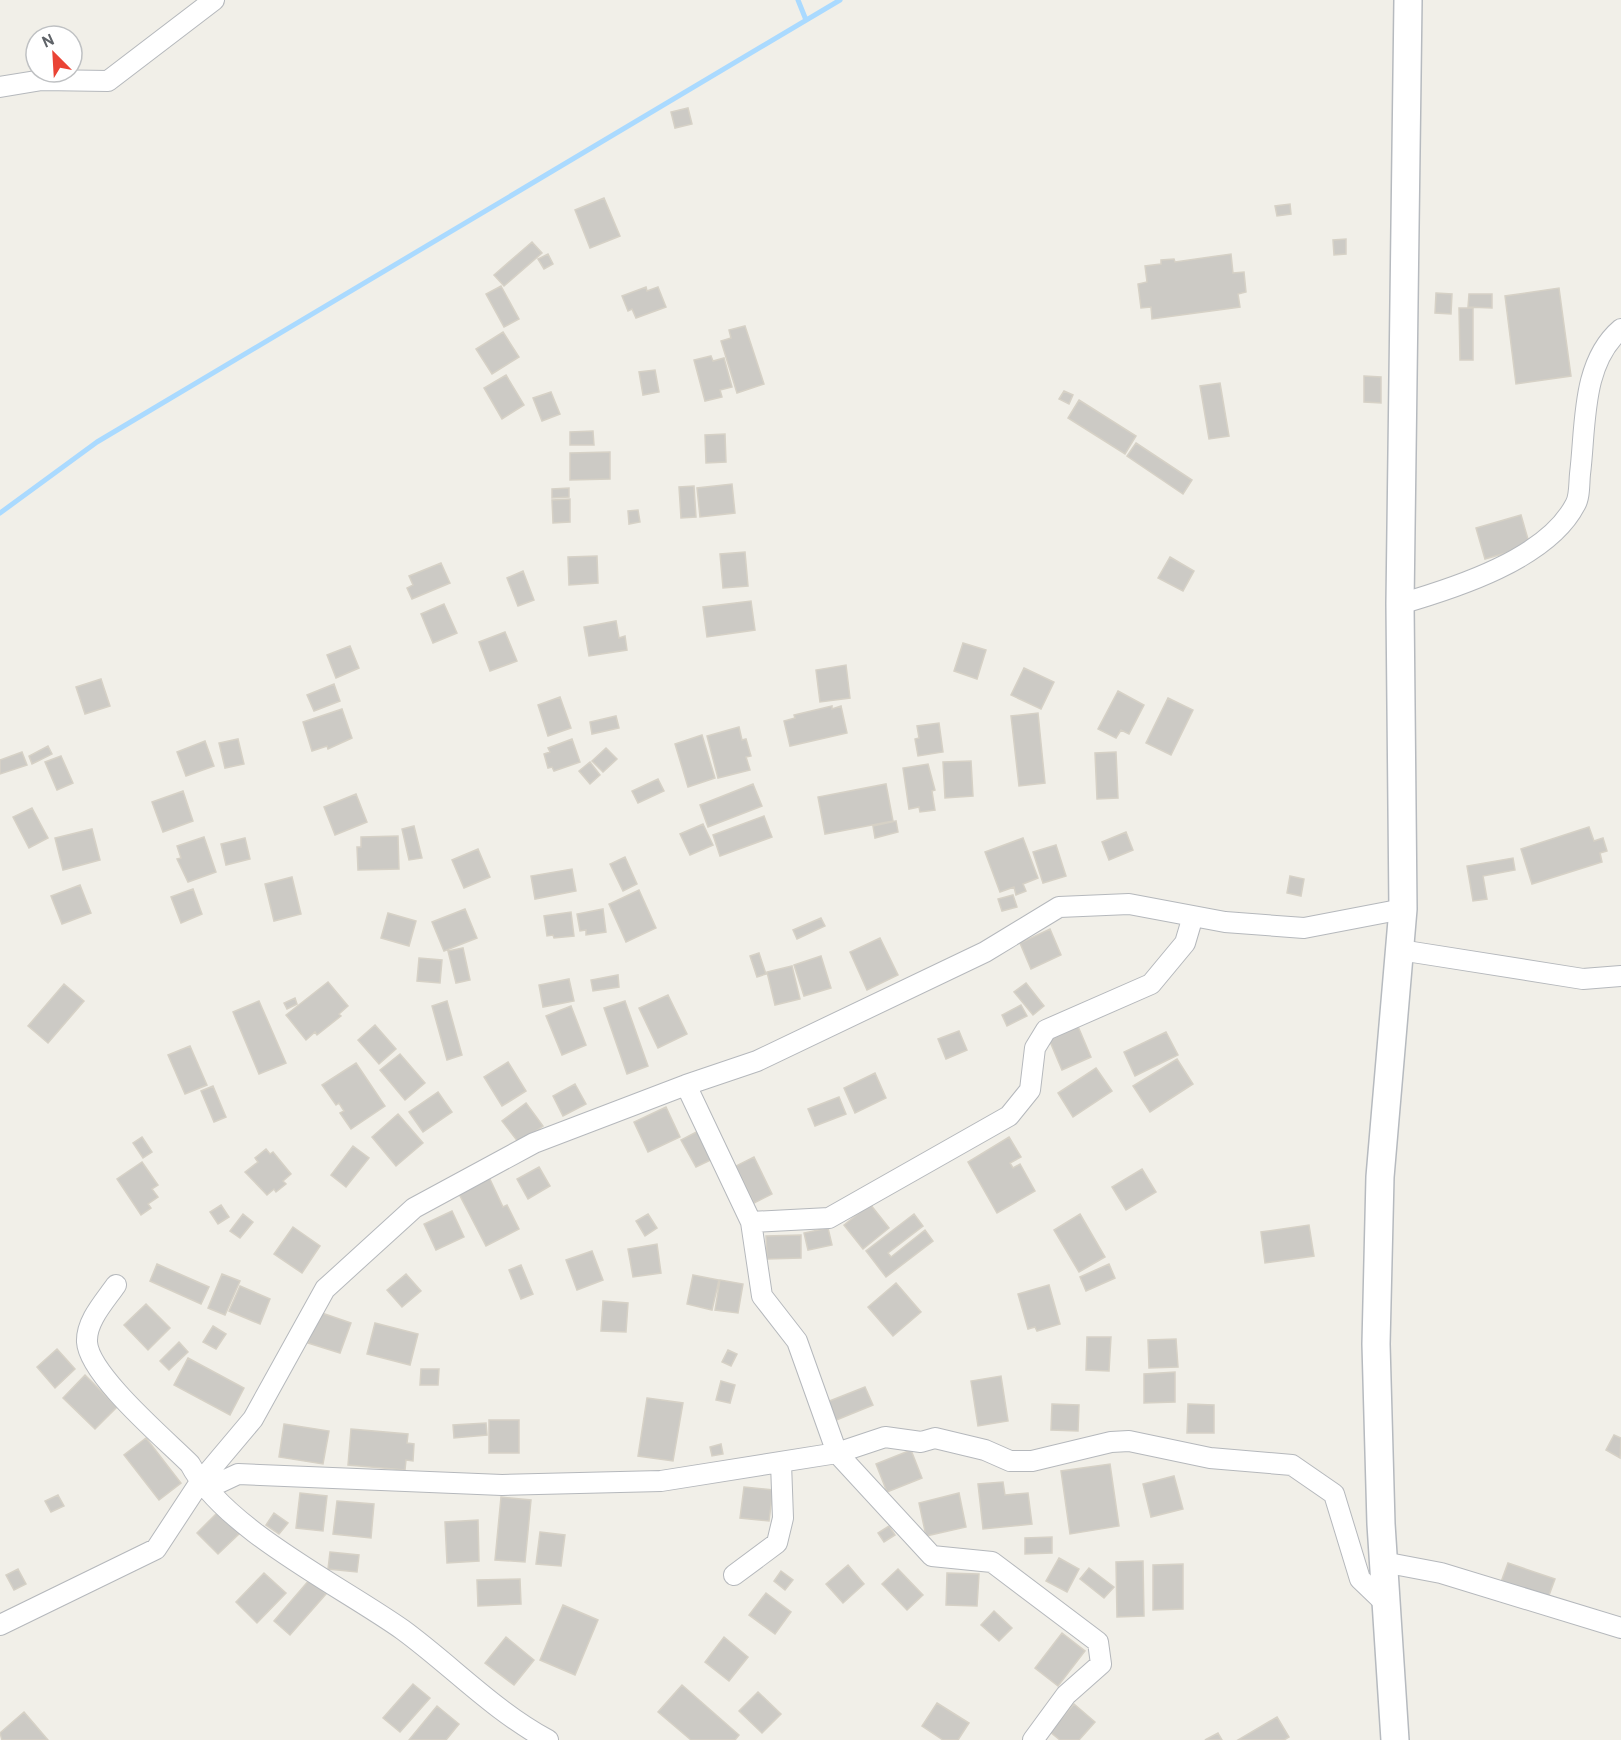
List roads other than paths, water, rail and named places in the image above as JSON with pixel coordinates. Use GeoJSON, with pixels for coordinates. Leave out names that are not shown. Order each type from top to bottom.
{"type":"FeatureCollection","features":[{"type":"Feature","properties":{"kind":"main road"},"geometry":{"type":"LineString","coordinates":[[1395,1740],[1383,1562],[1377,1344],[1380,1178],[1403,909],[1400,604],[1408,0]]}},
{"type":"Feature","properties":{"kind":"street"},"geometry":{"type":"LineString","coordinates":[[0,87],[42,80],[108,81],[214,0]]}},
{"type":"Feature","properties":{"kind":"street"},"geometry":{"type":"LineString","coordinates":[[1400,604],[1450,590],[1513,561],[1546,541],[1576,505],[1589,387],[1606,342],[1621,329]]}},
{"type":"Feature","properties":{"kind":"street"},"geometry":{"type":"LineString","coordinates":[[0,1625],[156,1549],[253,1419],[325,1289],[414,1208],[534,1143],[686,1085],[757,1061],[985,952],[1059,907],[1129,904],[1225,922],[1304,928],[1403,909]]}},
{"type":"Feature","properties":{"kind":"street"},"geometry":{"type":"LineString","coordinates":[[751,1222],[829,1218],[1009,1116],[1030,1090],[1035,1048],[1046,1030],[1150,984],[1185,944],[1193,916]]}},
{"type":"Feature","properties":{"kind":"street"},"geometry":{"type":"LineString","coordinates":[[1400,950],[1583,979],[1621,976]]}},
{"type":"Feature","properties":{"kind":"street"},"geometry":{"type":"LineString","coordinates":[[686,1085],[751,1222],[762,1296],[797,1341],[837,1453],[932,1556],[992,1562],[1098,1642],[1101,1664],[1066,1695],[1033,1740]]}},
{"type":"Feature","properties":{"kind":"street"},"geometry":{"type":"LineString","coordinates":[[116,1285],[93,1317],[87,1342],[99,1374],[190,1464],[203,1486],[244,1525],[403,1631],[520,1725],[548,1740]]}},
{"type":"Feature","properties":{"kind":"street"},"geometry":{"type":"LineString","coordinates":[[203,1486],[238,1474],[502,1485],[661,1481],[837,1453],[885,1437],[921,1442],[935,1438],[985,1450],[1010,1461],[1032,1461],[1111,1442],[1129,1441],[1210,1458],[1292,1465],[1334,1494],[1360,1579],[1385,1603]]}},
{"type":"Feature","properties":{"kind":"street"},"geometry":{"type":"LineString","coordinates":[[734,1575],[777,1543],[783,1518],[781,1463]]}},
{"type":"Feature","properties":{"kind":"street"},"geometry":{"type":"LineString","coordinates":[[1383,1562],[1441,1573],[1621,1628]]}},
{"type":"Feature","properties":{"kind":"waterway"},"geometry":{"type":"LineString","coordinates":[[798,0],[806,20]]}},
{"type":"Feature","properties":{"kind":"waterway"},"geometry":{"type":"LineString","coordinates":[[0,513],[97,442],[840,0]]}}]}
